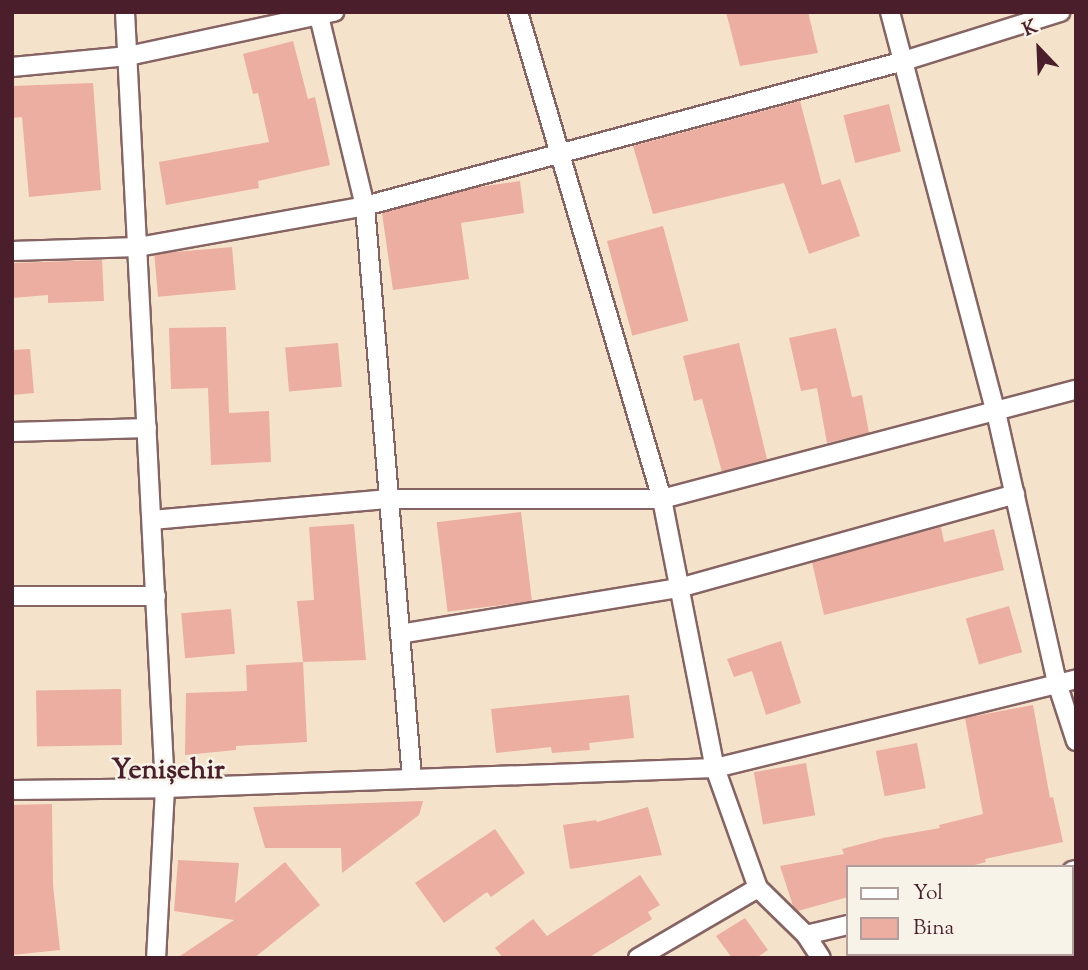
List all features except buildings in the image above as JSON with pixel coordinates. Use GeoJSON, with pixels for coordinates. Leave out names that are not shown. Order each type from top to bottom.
{"type":"FeatureCollection","features":[{"type":"Feature","properties":{"kind":"street"},"geometry":{"type":"LineString","coordinates":[[125,12],[165,788],[156,958]]}},
{"type":"Feature","properties":{"kind":"street"},"geometry":{"type":"LineString","coordinates":[[518,12],[662,499],[715,768],[758,888],[806,936],[821,958]]}},
{"type":"Feature","properties":{"kind":"street"},"geometry":{"type":"LineString","coordinates":[[890,12],[996,412],[1057,683],[1076,741]]}},
{"type":"Feature","properties":{"kind":"street"},"geometry":{"type":"LineString","coordinates":[[12,251],[138,247],[365,206],[904,61],[1060,12]]}},
{"type":"Feature","properties":{"kind":"street"},"geometry":{"type":"LineString","coordinates":[[12,67],[128,56],[323,13],[365,206],[412,779]]}},
{"type":"Feature","properties":{"kind":"street"},"geometry":{"type":"LineString","coordinates":[[152,520],[389,499],[662,499],[1076,390]]}},
{"type":"Feature","properties":{"kind":"street"},"geometry":{"type":"LineString","coordinates":[[12,432],[147,428]]}},
{"type":"Feature","properties":{"kind":"street"},"geometry":{"type":"LineString","coordinates":[[400,634],[679,588],[1015,494]]}},
{"type":"Feature","properties":{"kind":"street"},"geometry":{"type":"LineString","coordinates":[[12,596],[156,596]]}},
{"type":"Feature","properties":{"kind":"street"},"geometry":{"type":"LineString","coordinates":[[12,790],[165,788],[715,768],[1076,679]]}},
{"type":"Feature","properties":{"kind":"street"},"geometry":{"type":"LineString","coordinates":[[639,958],[758,888]]}},
{"type":"Feature","properties":{"kind":"street"},"geometry":{"type":"LineString","coordinates":[[806,936],[846,926]]}},
{"type":"Feature","properties":{"kind":"district","name":"Yenişehir"},"geometry":{"type":"Point","coordinates":[168,771]}}]}
